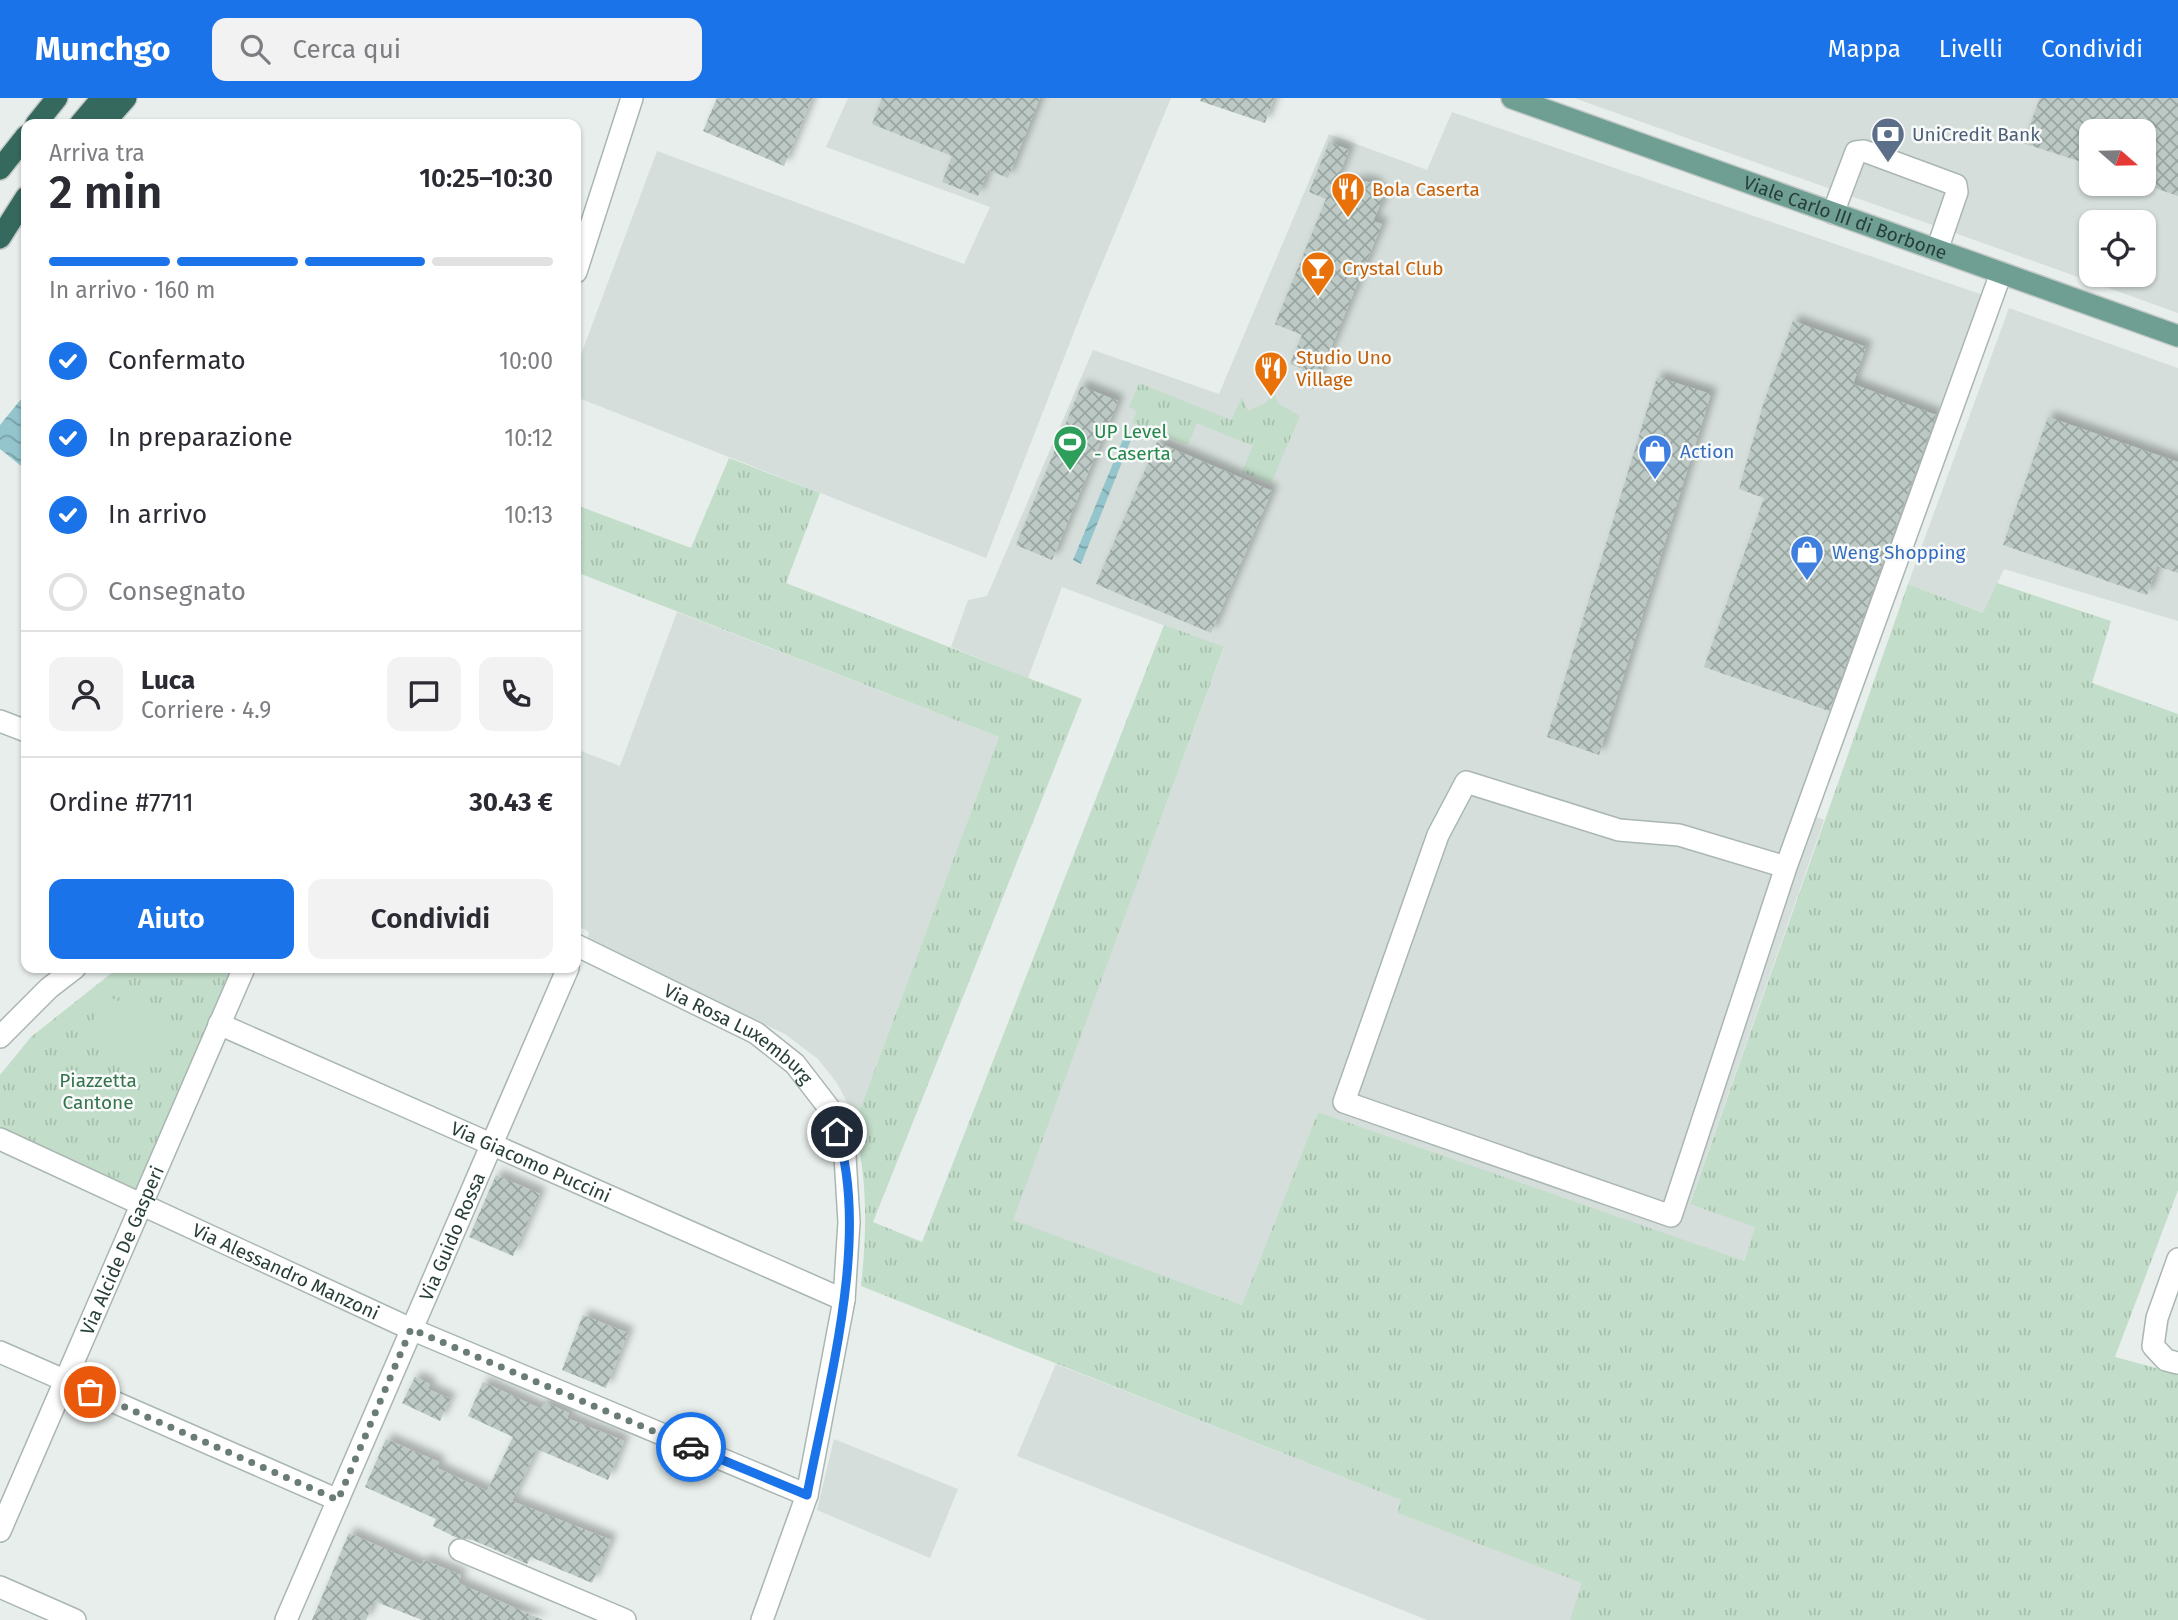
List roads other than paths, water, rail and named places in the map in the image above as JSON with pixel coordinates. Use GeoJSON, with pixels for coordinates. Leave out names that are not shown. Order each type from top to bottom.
{"type":"FeatureCollection","features":[{"type":"Feature","properties":{"kind":"highway"},"geometry":{"type":"LineString","coordinates":[[40,119],[57,98]]}},
{"type":"Feature","properties":{"kind":"highway"},"geometry":{"type":"LineString","coordinates":[[84,119],[102,98]]}},
{"type":"Feature","properties":{"kind":"highway"},"geometry":{"type":"LineString","coordinates":[[107,119],[126,98]]}},
{"type":"Feature","properties":{"kind":"highway"},"geometry":{"type":"LineString","coordinates":[[0,169],[21,142]]}},
{"type":"Feature","properties":{"kind":"highway"},"geometry":{"type":"LineString","coordinates":[[0,241],[21,205]]}},
{"type":"Feature","properties":{"kind":"highway"},"geometry":{"type":"LineString","coordinates":[[0,241],[21,218]]}},
{"type":"Feature","properties":{"kind":"main road","name":"Viale Carlo III di Borbone"},"geometry":{"type":"LineString","coordinates":[[1512,98],[2178,336]]}},
{"type":"Feature","properties":{"kind":"street"},"geometry":{"type":"LineString","coordinates":[[581,255],[632,98]]}},
{"type":"Feature","properties":{"kind":"street"},"geometry":{"type":"LineString","coordinates":[[1833,213],[1856,152],[1864,150],[1956,185],[1957,192],[1937,250]]}},
{"type":"Feature","properties":{"kind":"street"},"geometry":{"type":"LineString","coordinates":[[1786,867],[1679,835],[1619,830],[1466,782],[1438,835],[1344,1102],[1671,1216],[1786,867],[2001,273]]}},
{"type":"Feature","properties":{"kind":"street"},"geometry":{"type":"LineString","coordinates":[[0,721],[21,729]]}},
{"type":"Feature","properties":{"kind":"street","name":"Via Rosa Luxemburg"},"geometry":{"type":"LineString","coordinates":[[581,949],[756,1033],[795,1064],[829,1108],[845,1156],[849,1222],[844,1300],[807,1495],[762,1620]]}},
{"type":"Feature","properties":{"kind":"street"},"geometry":{"type":"LineString","coordinates":[[0,1037],[48,988],[68,973]]}},
{"type":"Feature","properties":{"kind":"street","name":"Via Alcide De Gasperi"},"geometry":{"type":"LineString","coordinates":[[0,1531],[242,973]]}},
{"type":"Feature","properties":{"kind":"street","name":"Via Guido Rossa"},"geometry":{"type":"LineString","coordinates":[[286,1620],[566,973]]}},
{"type":"Feature","properties":{"kind":"street","name":"Via Giacomo Puccini"},"geometry":{"type":"LineString","coordinates":[[219,1024],[844,1300]]}},
{"type":"Feature","properties":{"kind":"street","name":"Via Alessandro Manzoni"},"geometry":{"type":"LineString","coordinates":[[0,1139],[411,1329],[807,1495]]}},
{"type":"Feature","properties":{"kind":"street"},"geometry":{"type":"LineString","coordinates":[[2178,1259],[2157,1318],[2153,1346],[2166,1360],[2178,1363]]}},
{"type":"Feature","properties":{"kind":"street"},"geometry":{"type":"LineString","coordinates":[[0,1352],[338,1500]]}},
{"type":"Feature","properties":{"kind":"street"},"geometry":{"type":"LineString","coordinates":[[460,1550],[625,1620]]}},
{"type":"Feature","properties":{"kind":"street"},"geometry":{"type":"LineString","coordinates":[[0,1587],[75,1620]]}},
{"type":"Feature","properties":{"kind":"water"},"geometry":{"type":"Polygon","coordinates":[[[21,399],[21,466],[0,449],[0,425],[21,399]]]}},
{"type":"Feature","properties":{"kind":"water"},"geometry":{"type":"Polygon","coordinates":[[[1126,432],[1133,435],[1081,564],[1073,560],[1126,432]]]}},
{"type":"Feature","properties":{"kind":"place","name":"UniCredit Bank"},"geometry":{"type":"Point","coordinates":[1888,164]}},
{"type":"Feature","properties":{"kind":"place","name":"Bola Caserta"},"geometry":{"type":"Point","coordinates":[1348,219]}},
{"type":"Feature","properties":{"kind":"place","name":"Crystal Club"},"geometry":{"type":"Point","coordinates":[1318,298]}},
{"type":"Feature","properties":{"kind":"place","name":"Studio Uno Village"},"geometry":{"type":"Point","coordinates":[1271,398]}},
{"type":"Feature","properties":{"kind":"place","name":"UP Level - Caserta"},"geometry":{"type":"Point","coordinates":[1070,472]}},
{"type":"Feature","properties":{"kind":"place","name":"Action"},"geometry":{"type":"Point","coordinates":[1655,481]}},
{"type":"Feature","properties":{"kind":"place","name":"Weng Shopping"},"geometry":{"type":"Point","coordinates":[1807,582]}},
{"type":"Feature","properties":{"kind":"park label","name":"Piazzetta Cantone"},"geometry":{"type":"Point","coordinates":[98,1091]}}]}
